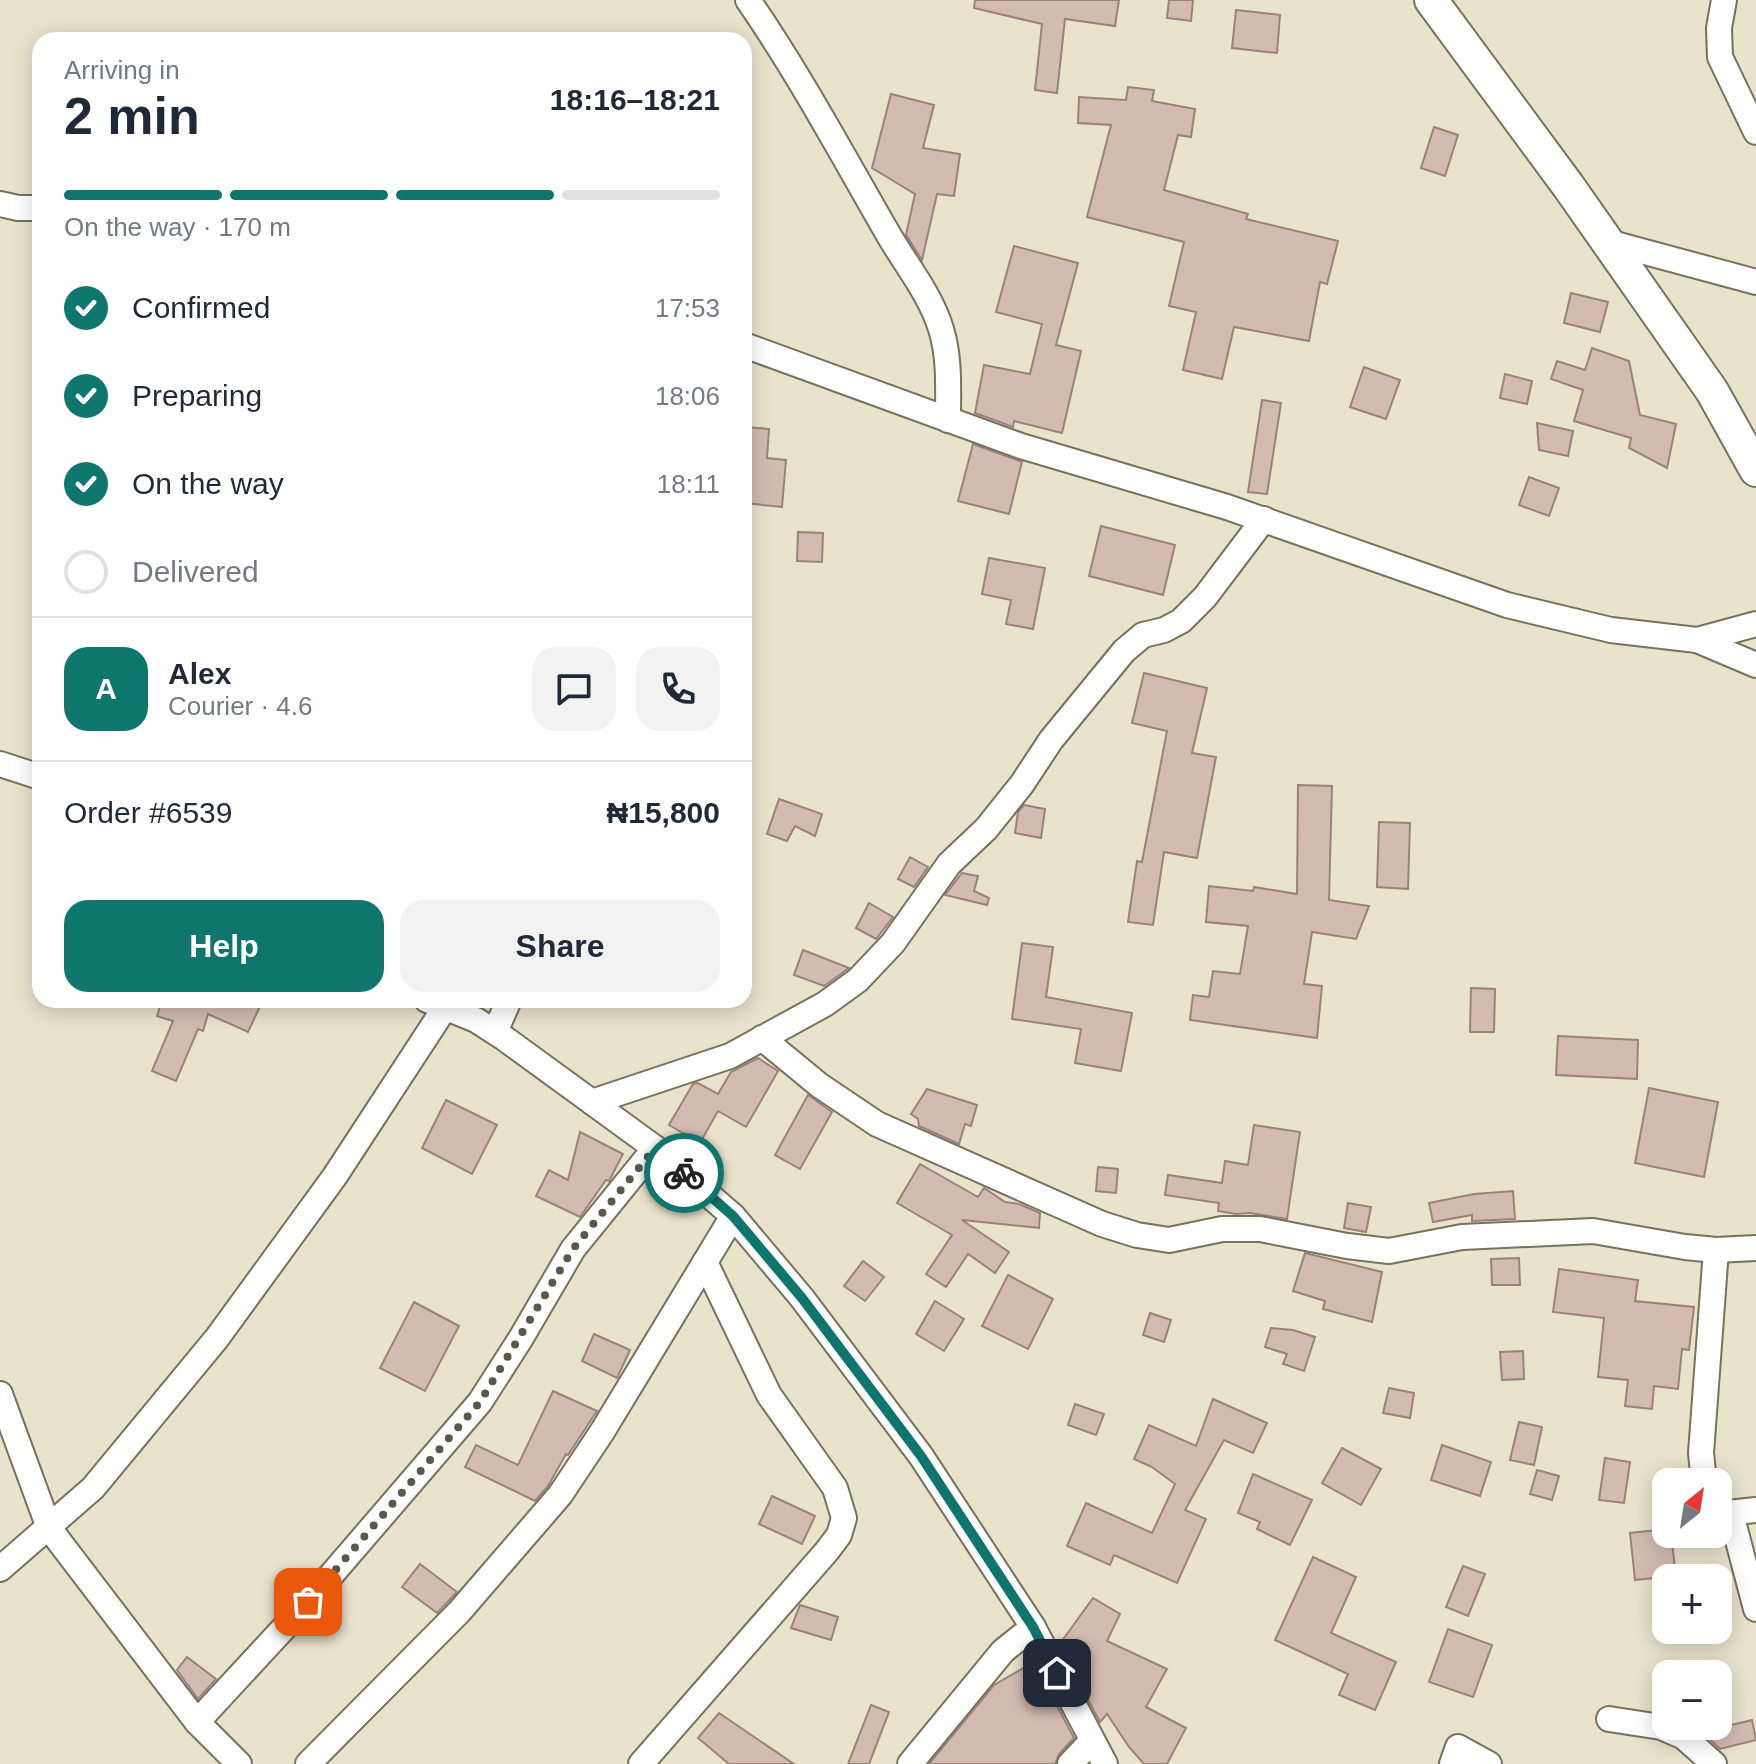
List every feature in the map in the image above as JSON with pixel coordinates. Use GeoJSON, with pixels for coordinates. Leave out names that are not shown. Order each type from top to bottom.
{"type":"FeatureCollection","features":[{"type":"Feature","properties":{"kind":"street"},"geometry":{"type":"LineString","coordinates":[[748,0],[784,52],[893,243],[927,295],[941,326],[948,356],[948,420]]}},
{"type":"Feature","properties":{"kind":"street"},"geometry":{"type":"LineString","coordinates":[[1431,0],[1608,242],[1712,391],[1756,470]]}},
{"type":"Feature","properties":{"kind":"street"},"geometry":{"type":"LineString","coordinates":[[1724,0],[1719,28],[1720,57],[1756,132]]}},
{"type":"Feature","properties":{"kind":"street"},"geometry":{"type":"LineString","coordinates":[[0,204],[32,208]]}},
{"type":"Feature","properties":{"kind":"street"},"geometry":{"type":"LineString","coordinates":[[1608,242],[1756,282]]}},
{"type":"Feature","properties":{"kind":"street"},"geometry":{"type":"LineString","coordinates":[[752,348],[1021,446],[1264,519],[1507,605],[1611,630],[1697,640],[1756,665]]}},
{"type":"Feature","properties":{"kind":"street"},"geometry":{"type":"LineString","coordinates":[[592,1102],[730,1056],[825,1004],[858,980],[893,943],[949,864],[986,829],[1022,784],[1051,740],[1124,651],[1143,635],[1164,630],[1181,621],[1205,597],[1264,519]]}},
{"type":"Feature","properties":{"kind":"street"},"geometry":{"type":"LineString","coordinates":[[1697,640],[1756,624]]}},
{"type":"Feature","properties":{"kind":"street"},"geometry":{"type":"LineString","coordinates":[[0,764],[32,774]]}},
{"type":"Feature","properties":{"kind":"street"},"geometry":{"type":"LineString","coordinates":[[0,1569],[93,1488],[217,1338],[335,1176],[434,1008]]}},
{"type":"Feature","properties":{"kind":"street"},"geometry":{"type":"LineString","coordinates":[[447,1008],[495,1032],[592,1102],[655,1148],[733,1216],[802,1298],[921,1456],[1033,1627],[1105,1764]]}},
{"type":"Feature","properties":{"kind":"street"},"geometry":{"type":"LineString","coordinates":[[495,1032],[506,1008]]}},
{"type":"Feature","properties":{"kind":"street"},"geometry":{"type":"LineString","coordinates":[[762,1038],[819,1085],[877,1124],[1088,1218],[1137,1235],[1169,1240],[1222,1229],[1250,1228],[1389,1251],[1462,1237],[1593,1231],[1685,1247],[1716,1250],[1756,1248]]}},
{"type":"Feature","properties":{"kind":"street"},"geometry":{"type":"LineString","coordinates":[[197,1722],[308,1602],[480,1402],[573,1249],[655,1148]]}},
{"type":"Feature","properties":{"kind":"street"},"geometry":{"type":"LineString","coordinates":[[308,1764],[459,1612],[560,1495],[602,1432],[733,1216]]}},
{"type":"Feature","properties":{"kind":"street"},"geometry":{"type":"LineString","coordinates":[[1703,1468],[1701,1453],[1716,1250]]}},
{"type":"Feature","properties":{"kind":"street"},"geometry":{"type":"LineString","coordinates":[[641,1764],[827,1551],[839,1535],[844,1518],[835,1488],[769,1395],[705,1262]]}},
{"type":"Feature","properties":{"kind":"street"},"geometry":{"type":"LineString","coordinates":[[0,1394],[49,1528],[197,1722],[239,1764]]}},
{"type":"Feature","properties":{"kind":"street"},"geometry":{"type":"LineString","coordinates":[[1732,1513],[1756,1510]]}},
{"type":"Feature","properties":{"kind":"street"},"geometry":{"type":"LineString","coordinates":[[1732,1535],[1756,1609]]}},
{"type":"Feature","properties":{"kind":"street"},"geometry":{"type":"LineString","coordinates":[[910,1764],[1003,1651],[1033,1627]]}},
{"type":"Feature","properties":{"kind":"street"},"geometry":{"type":"LineString","coordinates":[[1609,1719],[1661,1727],[1684,1737],[1714,1764]]}},
{"type":"Feature","properties":{"kind":"street"},"geometry":{"type":"LineString","coordinates":[[1070,1764],[1092,1741]]}},
{"type":"Feature","properties":{"kind":"street"},"geometry":{"type":"LineString","coordinates":[[1452,1764],[1458,1747],[1489,1764]]}},
{"type":"Feature","properties":{"kind":"building"},"geometry":{"type":"Polygon","coordinates":[[[975,0],[1119,0],[1115,26],[1065,19],[1057,93],[1035,90],[1042,24],[974,8],[975,0]]]}},
{"type":"Feature","properties":{"kind":"building"},"geometry":{"type":"Polygon","coordinates":[[[1169,0],[1193,0],[1191,21],[1167,18],[1169,0]]]}},
{"type":"Feature","properties":{"kind":"building"},"geometry":{"type":"Polygon","coordinates":[[[1236,10],[1280,15],[1277,53],[1232,48],[1236,10]]]}},
{"type":"Feature","properties":{"kind":"building"},"geometry":{"type":"Polygon","coordinates":[[[1128,87],[1154,90],[1152,101],[1195,109],[1191,137],[1178,135],[1164,190],[1248,214],[1246,219],[1338,241],[1327,284],[1320,282],[1309,341],[1234,327],[1222,379],[1183,370],[1196,312],[1169,306],[1184,242],[1087,217],[1111,125],[1078,123],[1079,97],[1126,100],[1128,87]]]}},
{"type":"Feature","properties":{"kind":"building"},"geometry":{"type":"Polygon","coordinates":[[[891,94],[934,105],[923,148],[960,154],[954,196],[937,194],[922,260],[906,235],[915,194],[872,168],[891,94]]]}},
{"type":"Feature","properties":{"kind":"building"},"geometry":{"type":"Polygon","coordinates":[[[1434,127],[1458,135],[1445,176],[1421,168],[1434,127]]]}},
{"type":"Feature","properties":{"kind":"building"},"geometry":{"type":"Polygon","coordinates":[[[1014,246],[1078,263],[1056,345],[1081,351],[1062,433],[1014,421],[1013,427],[975,413],[984,365],[1030,374],[1042,324],[996,312],[1014,246]]]}},
{"type":"Feature","properties":{"kind":"building"},"geometry":{"type":"Polygon","coordinates":[[[1571,293],[1608,302],[1600,332],[1564,323],[1571,293]]]}},
{"type":"Feature","properties":{"kind":"building"},"geometry":{"type":"Polygon","coordinates":[[[1592,348],[1629,361],[1640,415],[1676,424],[1667,468],[1629,448],[1631,438],[1574,421],[1583,390],[1551,379],[1557,361],[1585,370],[1592,348]]]}},
{"type":"Feature","properties":{"kind":"building"},"geometry":{"type":"Polygon","coordinates":[[[1364,367],[1400,380],[1386,419],[1350,407],[1364,367]]]}},
{"type":"Feature","properties":{"kind":"building"},"geometry":{"type":"Polygon","coordinates":[[[1505,374],[1532,381],[1527,404],[1500,398],[1505,374]]]}},
{"type":"Feature","properties":{"kind":"building"},"geometry":{"type":"Polygon","coordinates":[[[1262,400],[1281,403],[1267,494],[1248,492],[1262,400]]]}},
{"type":"Feature","properties":{"kind":"building"},"geometry":{"type":"Polygon","coordinates":[[[1537,423],[1573,431],[1568,456],[1539,450],[1537,423]]]}},
{"type":"Feature","properties":{"kind":"building"},"geometry":{"type":"Polygon","coordinates":[[[752,428],[769,429],[767,458],[786,460],[782,507],[752,504],[752,428]]]}},
{"type":"Feature","properties":{"kind":"building"},"geometry":{"type":"Polygon","coordinates":[[[973,444],[1022,462],[1009,514],[958,501],[973,444]]]}},
{"type":"Feature","properties":{"kind":"building"},"geometry":{"type":"Polygon","coordinates":[[[1529,477],[1559,488],[1549,516],[1519,505],[1529,477]]]}},
{"type":"Feature","properties":{"kind":"building"},"geometry":{"type":"Polygon","coordinates":[[[1101,526],[1175,545],[1163,595],[1089,576],[1101,526]]]}},
{"type":"Feature","properties":{"kind":"building"},"geometry":{"type":"Polygon","coordinates":[[[798,532],[823,533],[822,562],[797,561],[798,532]]]}},
{"type":"Feature","properties":{"kind":"building"},"geometry":{"type":"Polygon","coordinates":[[[989,558],[1045,568],[1033,629],[1006,624],[1011,600],[982,594],[989,558]]]}},
{"type":"Feature","properties":{"kind":"building"},"geometry":{"type":"Polygon","coordinates":[[[1144,673],[1207,688],[1192,753],[1216,757],[1197,858],[1164,852],[1153,925],[1128,922],[1137,861],[1142,862],[1167,731],[1132,723],[1144,673]]]}},
{"type":"Feature","properties":{"kind":"building"},"geometry":{"type":"Polygon","coordinates":[[[1298,785],[1332,786],[1329,900],[1369,906],[1356,939],[1312,932],[1304,984],[1322,986],[1317,1038],[1190,1020],[1193,995],[1209,997],[1213,971],[1240,974],[1248,926],[1206,922],[1209,886],[1253,891],[1254,887],[1297,894],[1298,785]]]}},
{"type":"Feature","properties":{"kind":"building"},"geometry":{"type":"Polygon","coordinates":[[[779,799],[822,814],[815,836],[795,826],[787,841],[767,834],[779,799]]]}},
{"type":"Feature","properties":{"kind":"building"},"geometry":{"type":"Polygon","coordinates":[[[1024,805],[1045,809],[1041,838],[1015,833],[1018,812],[1024,805]]]}},
{"type":"Feature","properties":{"kind":"building"},"geometry":{"type":"Polygon","coordinates":[[[1379,822],[1410,823],[1408,889],[1377,887],[1379,822]]]}},
{"type":"Feature","properties":{"kind":"building"},"geometry":{"type":"Polygon","coordinates":[[[910,857],[928,867],[914,887],[898,879],[910,857]]]}},
{"type":"Feature","properties":{"kind":"building"},"geometry":{"type":"Polygon","coordinates":[[[962,873],[978,876],[974,891],[989,898],[987,905],[945,895],[962,873]]]}},
{"type":"Feature","properties":{"kind":"building"},"geometry":{"type":"Polygon","coordinates":[[[869,903],[893,917],[876,939],[856,928],[869,903]]]}},
{"type":"Feature","properties":{"kind":"building"},"geometry":{"type":"Polygon","coordinates":[[[1022,943],[1053,947],[1046,997],[1132,1013],[1121,1071],[1075,1063],[1081,1029],[1012,1019],[1022,943]]]}},
{"type":"Feature","properties":{"kind":"building"},"geometry":{"type":"Polygon","coordinates":[[[803,950],[849,968],[824,986],[794,975],[803,950]]]}},
{"type":"Feature","properties":{"kind":"building"},"geometry":{"type":"Polygon","coordinates":[[[1471,988],[1495,989],[1494,1032],[1470,1032],[1471,988]]]}},
{"type":"Feature","properties":{"kind":"building"},"geometry":{"type":"Polygon","coordinates":[[[160,1008],[259,1008],[248,1032],[208,1014],[203,1031],[198,1029],[176,1081],[152,1071],[173,1021],[157,1016],[160,1008]]]}},
{"type":"Feature","properties":{"kind":"building"},"geometry":{"type":"Polygon","coordinates":[[[1558,1036],[1638,1040],[1637,1079],[1556,1075],[1558,1036]]]}},
{"type":"Feature","properties":{"kind":"building"},"geometry":{"type":"Polygon","coordinates":[[[758,1058],[778,1071],[746,1127],[718,1111],[700,1143],[669,1125],[693,1084],[698,1083],[718,1094],[731,1072],[758,1058]]]}},
{"type":"Feature","properties":{"kind":"building"},"geometry":{"type":"Polygon","coordinates":[[[1649,1088],[1718,1102],[1704,1177],[1635,1163],[1649,1088]]]}},
{"type":"Feature","properties":{"kind":"building"},"geometry":{"type":"Polygon","coordinates":[[[927,1089],[977,1105],[971,1126],[965,1124],[959,1144],[919,1126],[918,1119],[911,1114],[927,1089]]]}},
{"type":"Feature","properties":{"kind":"building"},"geometry":{"type":"Polygon","coordinates":[[[808,1095],[832,1112],[800,1169],[775,1155],[808,1095]]]}},
{"type":"Feature","properties":{"kind":"building"},"geometry":{"type":"Polygon","coordinates":[[[446,1100],[497,1125],[472,1174],[422,1148],[446,1100]]]}},
{"type":"Feature","properties":{"kind":"building"},"geometry":{"type":"Polygon","coordinates":[[[1254,1125],[1300,1132],[1287,1219],[1218,1211],[1219,1203],[1165,1195],[1168,1175],[1222,1183],[1225,1161],[1248,1165],[1254,1125]]]}},
{"type":"Feature","properties":{"kind":"building"},"geometry":{"type":"Polygon","coordinates":[[[580,1132],[623,1154],[609,1181],[606,1180],[580,1217],[536,1196],[549,1170],[568,1180],[580,1132]]]}},
{"type":"Feature","properties":{"kind":"building"},"geometry":{"type":"Polygon","coordinates":[[[920,1164],[978,1197],[984,1188],[1005,1202],[1040,1213],[1039,1228],[962,1220],[1009,1252],[995,1273],[968,1254],[946,1287],[926,1274],[952,1235],[897,1203],[920,1164]]]}},
{"type":"Feature","properties":{"kind":"building"},"geometry":{"type":"Polygon","coordinates":[[[1098,1167],[1118,1169],[1116,1193],[1096,1191],[1098,1167]]]}},
{"type":"Feature","properties":{"kind":"building"},"geometry":{"type":"Polygon","coordinates":[[[1513,1191],[1515,1219],[1472,1221],[1472,1215],[1433,1222],[1429,1203],[1474,1194],[1513,1191]]]}},
{"type":"Feature","properties":{"kind":"building"},"geometry":{"type":"Polygon","coordinates":[[[1348,1203],[1371,1207],[1366,1232],[1344,1228],[1348,1203]]]}},
{"type":"Feature","properties":{"kind":"building"},"geometry":{"type":"Polygon","coordinates":[[[1305,1253],[1382,1272],[1372,1322],[1323,1309],[1325,1301],[1293,1291],[1305,1253]]]}},
{"type":"Feature","properties":{"kind":"building"},"geometry":{"type":"Polygon","coordinates":[[[1519,1258],[1520,1285],[1492,1285],[1491,1259],[1519,1258]]]}},
{"type":"Feature","properties":{"kind":"building"},"geometry":{"type":"Polygon","coordinates":[[[863,1261],[884,1277],[865,1301],[844,1286],[863,1261]]]}},
{"type":"Feature","properties":{"kind":"building"},"geometry":{"type":"Polygon","coordinates":[[[1559,1269],[1638,1280],[1635,1301],[1694,1307],[1689,1350],[1682,1349],[1678,1389],[1654,1386],[1652,1409],[1625,1406],[1628,1380],[1598,1377],[1604,1318],[1553,1312],[1559,1269]]]}},
{"type":"Feature","properties":{"kind":"building"},"geometry":{"type":"Polygon","coordinates":[[[1008,1275],[1053,1299],[1028,1349],[982,1326],[1008,1275]]]}},
{"type":"Feature","properties":{"kind":"building"},"geometry":{"type":"Polygon","coordinates":[[[935,1301],[964,1319],[944,1351],[916,1334],[935,1301]]]}},
{"type":"Feature","properties":{"kind":"building"},"geometry":{"type":"Polygon","coordinates":[[[414,1302],[459,1326],[425,1391],[380,1368],[414,1302]]]}},
{"type":"Feature","properties":{"kind":"building"},"geometry":{"type":"Polygon","coordinates":[[[1150,1313],[1171,1320],[1164,1342],[1143,1335],[1150,1313]]]}},
{"type":"Feature","properties":{"kind":"building"},"geometry":{"type":"Polygon","coordinates":[[[1271,1328],[1293,1330],[1315,1337],[1304,1371],[1283,1364],[1287,1354],[1265,1347],[1271,1328]]]}},
{"type":"Feature","properties":{"kind":"building"},"geometry":{"type":"Polygon","coordinates":[[[594,1334],[630,1350],[617,1378],[582,1361],[594,1334]]]}},
{"type":"Feature","properties":{"kind":"building"},"geometry":{"type":"Polygon","coordinates":[[[1523,1351],[1524,1379],[1502,1380],[1500,1352],[1523,1351]]]}},
{"type":"Feature","properties":{"kind":"building"},"geometry":{"type":"Polygon","coordinates":[[[1389,1388],[1414,1393],[1410,1418],[1383,1413],[1389,1388]]]}},
{"type":"Feature","properties":{"kind":"building"},"geometry":{"type":"Polygon","coordinates":[[[553,1391],[597,1411],[535,1501],[465,1467],[476,1445],[518,1465],[553,1391]]]}},
{"type":"Feature","properties":{"kind":"building"},"geometry":{"type":"Polygon","coordinates":[[[1213,1399],[1267,1423],[1253,1453],[1224,1440],[1185,1510],[1206,1519],[1177,1583],[1114,1555],[1110,1565],[1067,1546],[1086,1503],[1152,1533],[1175,1484],[1152,1467],[1134,1459],[1149,1425],[1196,1446],[1213,1399]]]}},
{"type":"Feature","properties":{"kind":"building"},"geometry":{"type":"Polygon","coordinates":[[[1075,1404],[1104,1414],[1096,1435],[1068,1425],[1075,1404]]]}},
{"type":"Feature","properties":{"kind":"building"},"geometry":{"type":"Polygon","coordinates":[[[1519,1422],[1542,1427],[1534,1465],[1510,1460],[1519,1422]]]}},
{"type":"Feature","properties":{"kind":"building"},"geometry":{"type":"Polygon","coordinates":[[[1442,1445],[1491,1462],[1480,1496],[1431,1480],[1442,1445]]]}},
{"type":"Feature","properties":{"kind":"building"},"geometry":{"type":"Polygon","coordinates":[[[1342,1448],[1381,1469],[1361,1505],[1322,1483],[1342,1448]]]}},
{"type":"Feature","properties":{"kind":"building"},"geometry":{"type":"Polygon","coordinates":[[[1605,1458],[1630,1462],[1624,1503],[1599,1500],[1605,1458]]]}},
{"type":"Feature","properties":{"kind":"building"},"geometry":{"type":"Polygon","coordinates":[[[1537,1470],[1559,1476],[1552,1500],[1530,1494],[1537,1470]]]}},
{"type":"Feature","properties":{"kind":"building"},"geometry":{"type":"Polygon","coordinates":[[[1253,1474],[1312,1500],[1290,1545],[1257,1529],[1260,1522],[1238,1513],[1253,1474]]]}},
{"type":"Feature","properties":{"kind":"building"},"geometry":{"type":"Polygon","coordinates":[[[772,1496],[815,1516],[802,1544],[759,1524],[772,1496]]]}},
{"type":"Feature","properties":{"kind":"building"},"geometry":{"type":"Polygon","coordinates":[[[1652,1531],[1652,1548],[1673,1548],[1675,1564],[1652,1564],[1652,1578],[1635,1580],[1630,1533],[1652,1531]]]}},
{"type":"Feature","properties":{"kind":"building"},"geometry":{"type":"Polygon","coordinates":[[[1313,1557],[1356,1577],[1331,1633],[1396,1662],[1375,1710],[1339,1695],[1348,1674],[1275,1640],[1313,1557]]]}},
{"type":"Feature","properties":{"kind":"building"},"geometry":{"type":"Polygon","coordinates":[[[420,1564],[457,1592],[437,1613],[402,1587],[420,1564]]]}},
{"type":"Feature","properties":{"kind":"building"},"geometry":{"type":"Polygon","coordinates":[[[1463,1566],[1485,1574],[1468,1616],[1446,1607],[1463,1566]]]}},
{"type":"Feature","properties":{"kind":"building"},"geometry":{"type":"Polygon","coordinates":[[[1093,1598],[1120,1614],[1107,1641],[1167,1669],[1146,1707],[1186,1728],[1167,1764],[1144,1764],[1107,1714],[1100,1722],[1059,1645],[1093,1598]]]}},
{"type":"Feature","properties":{"kind":"building"},"geometry":{"type":"Polygon","coordinates":[[[800,1605],[838,1617],[831,1640],[791,1628],[800,1605]]]}},
{"type":"Feature","properties":{"kind":"building"},"geometry":{"type":"Polygon","coordinates":[[[1448,1629],[1492,1645],[1473,1697],[1429,1682],[1448,1629]]]}},
{"type":"Feature","properties":{"kind":"building"},"geometry":{"type":"Polygon","coordinates":[[[187,1657],[216,1679],[198,1699],[177,1670],[187,1657]]]}},
{"type":"Feature","properties":{"kind":"building"},"geometry":{"type":"Polygon","coordinates":[[[1034,1662],[1074,1738],[1059,1754],[1055,1764],[929,1764],[994,1685],[1034,1662]]]}},
{"type":"Feature","properties":{"kind":"building"},"geometry":{"type":"Polygon","coordinates":[[[871,1705],[889,1712],[869,1764],[848,1764],[871,1705]]]}},
{"type":"Feature","properties":{"kind":"building"},"geometry":{"type":"Polygon","coordinates":[[[719,1713],[794,1764],[729,1764],[698,1738],[719,1713]]]}},
{"type":"Feature","properties":{"kind":"building"},"geometry":{"type":"Polygon","coordinates":[[[1752,1720],[1756,1740],[1720,1749],[1710,1740],[1732,1740],[1732,1725],[1752,1720]]]}},
{"type":"Feature","properties":{"kind":"way so far"},"geometry":{"type":"LineString","coordinates":[[308,1602],[480,1402],[573,1249],[655,1148],[684,1173]]}},
{"type":"Feature","properties":{"kind":"route"},"geometry":{"type":"LineString","coordinates":[[684,1173],[733,1216],[802,1298],[921,1456],[1033,1627],[1057,1673]]}}]}
